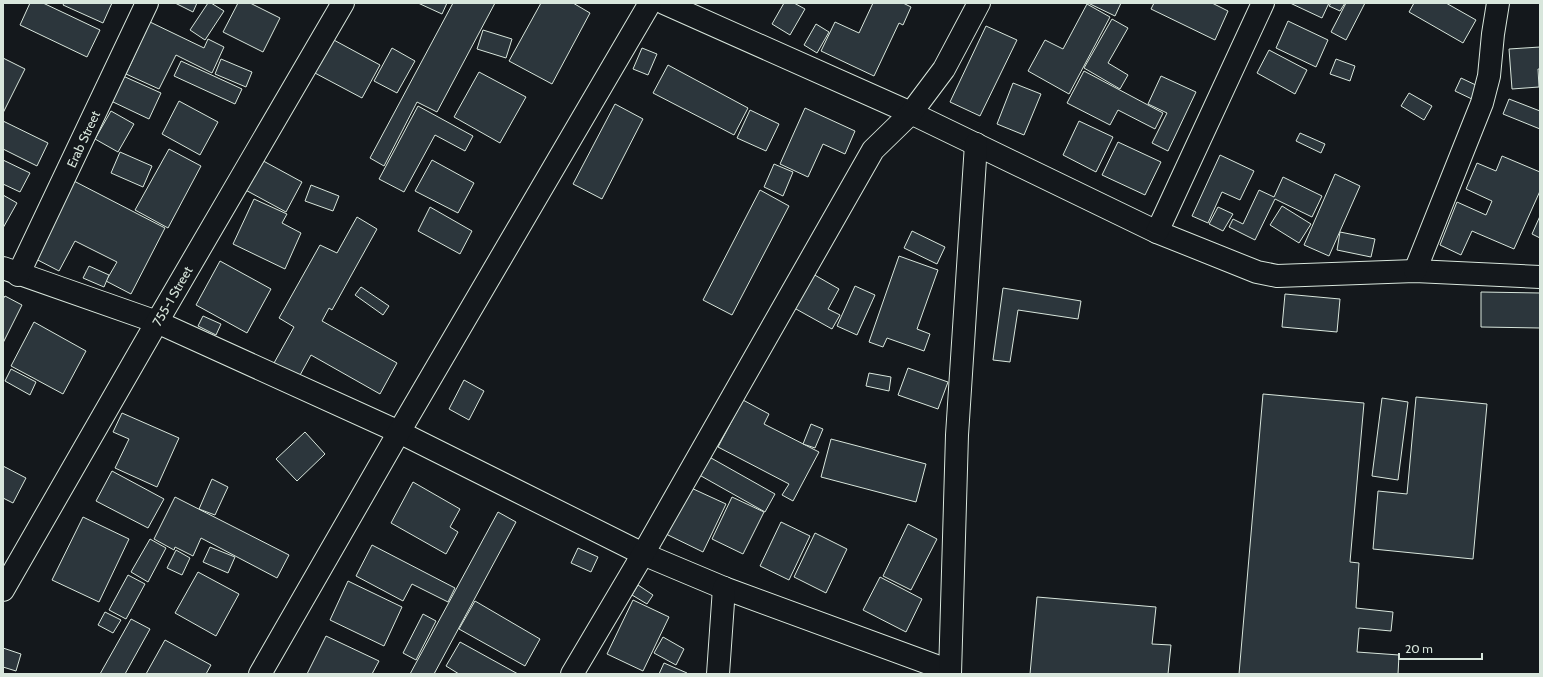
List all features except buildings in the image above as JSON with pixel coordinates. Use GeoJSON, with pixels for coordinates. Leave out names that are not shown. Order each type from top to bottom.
{"type":"FeatureCollection","features":[{"type":"Feature","properties":{"kind":"street","name":"Erab Street"},"geometry":{"type":"LineString","coordinates":[[11,272],[147,3]]}},
{"type":"Feature","properties":{"kind":"street","name":"755-1 Street"},"geometry":{"type":"LineString","coordinates":[[3,590],[343,3]]}},
{"type":"Feature","properties":{"kind":"street"},"geometry":{"type":"LineString","coordinates":[[260,674],[399,432],[650,3]]}},
{"type":"Feature","properties":{"kind":"street"},"geometry":{"type":"LineString","coordinates":[[664,3],[911,113],[1157,232],[1266,275],[1277,276],[1415,271],[1540,277]]}},
{"type":"Feature","properties":{"kind":"street"},"geometry":{"type":"LineString","coordinates":[[572,674],[643,554],[873,150],[911,113],[944,69],[979,3]]}},
{"type":"Feature","properties":{"kind":"street"},"geometry":{"type":"LineString","coordinates":[[1157,232],[1263,3]]}},
{"type":"Feature","properties":{"kind":"street"},"geometry":{"type":"LineString","coordinates":[[1415,271],[1482,103],[1489,76],[1498,3]]}},
{"type":"Feature","properties":{"kind":"street"},"geometry":{"type":"LineString","coordinates":[[11,272],[157,322],[399,432],[643,554],[724,588],[950,672],[956,436],[976,144]]}},
{"type":"Feature","properties":{"kind":"street"},"geometry":{"type":"LineString","coordinates":[[718,674],[724,588]]}}]}
